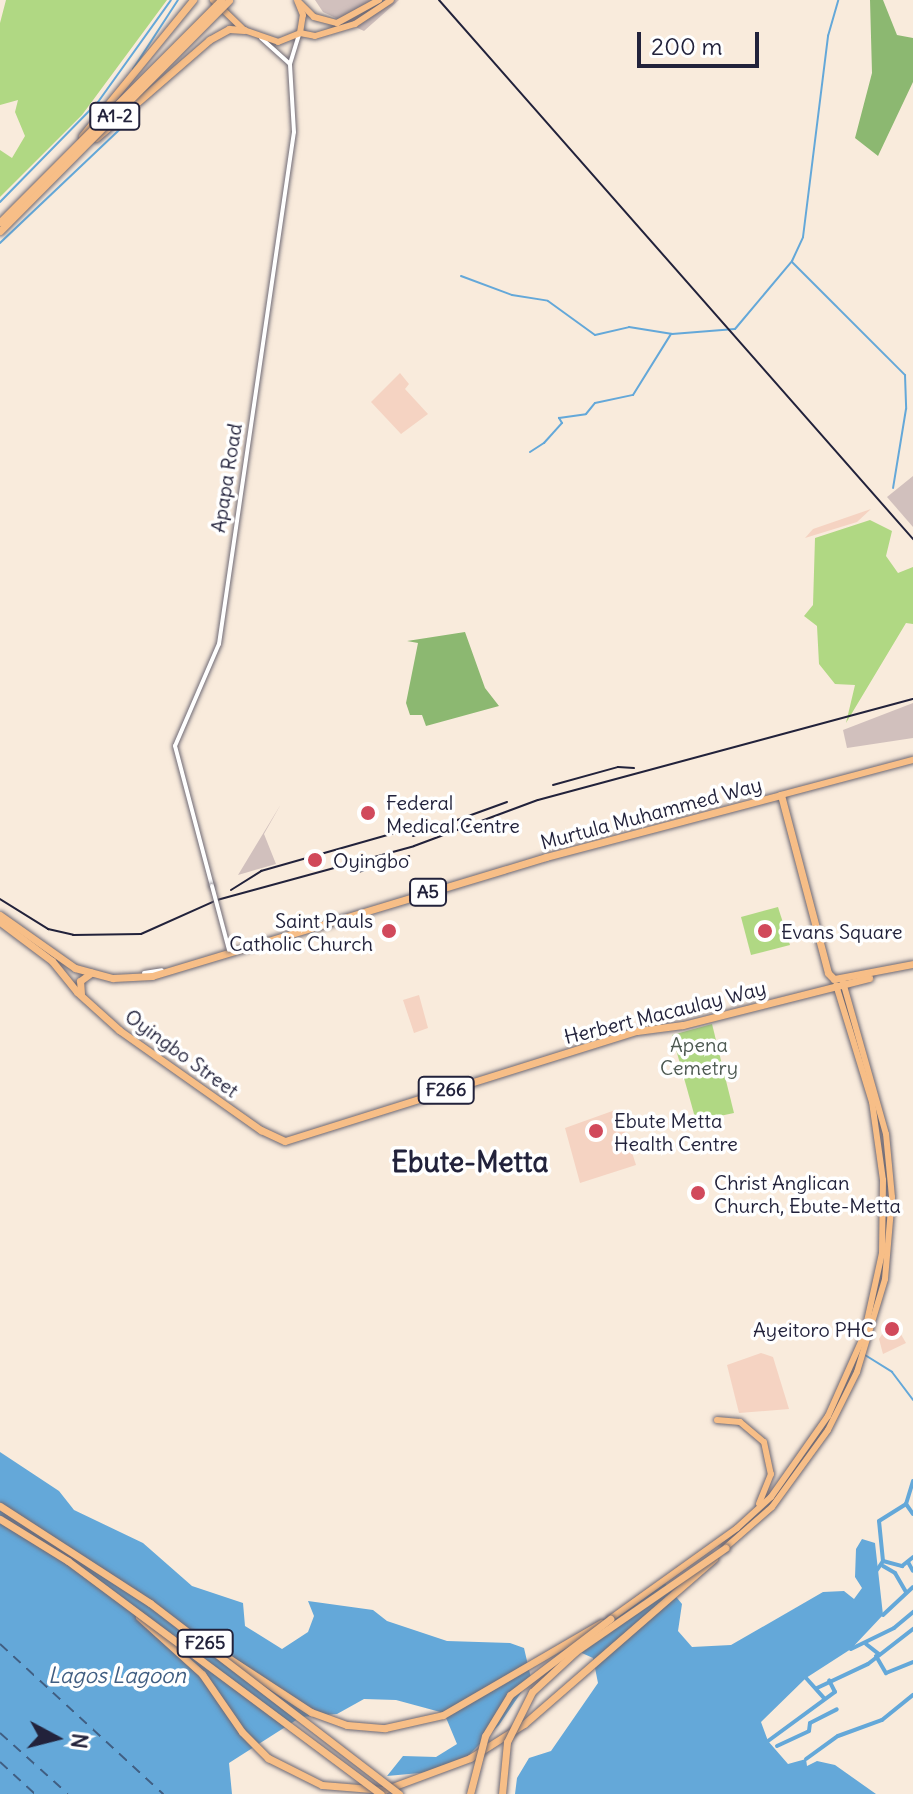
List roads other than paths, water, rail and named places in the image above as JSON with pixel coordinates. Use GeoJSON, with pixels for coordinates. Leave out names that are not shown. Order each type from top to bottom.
{"type":"FeatureCollection","features":[{"type":"Feature","properties":{"kind":"highway"},"geometry":{"type":"LineString","coordinates":[[73,148],[193,0]]}},
{"type":"Feature","properties":{"kind":"highway","name":"A1-2"},"geometry":{"type":"LineString","coordinates":[[0,222],[221,0]]}},
{"type":"Feature","properties":{"kind":"highway","name":"A1-2"},"geometry":{"type":"LineString","coordinates":[[0,231],[229,0]]}},
{"type":"Feature","properties":{"kind":"highway"},"geometry":{"type":"LineString","coordinates":[[89,144],[209,40],[229,29],[244,30]]}},
{"type":"Feature","properties":{"kind":"highway"},"geometry":{"type":"LineString","coordinates":[[781,795],[826,969],[839,982]]}},
{"type":"Feature","properties":{"kind":"highway","name":"Murtula Muhammed Way"},"geometry":{"type":"LineString","coordinates":[[75,968],[125,978],[160,974],[569,850],[781,795]]}},
{"type":"Feature","properties":{"kind":"highway","name":"A5"},"geometry":{"type":"LineString","coordinates":[[0,915],[75,968]]}},
{"type":"Feature","properties":{"kind":"highway","name":"Oyingbo Street"},"geometry":{"type":"LineString","coordinates":[[0,922],[66,977],[84,999],[261,1130],[290,1141]]}},
{"type":"Feature","properties":{"kind":"highway","name":"Herbert Macaulay Way"},"geometry":{"type":"LineString","coordinates":[[839,982],[913,965]]}},
{"type":"Feature","properties":{"kind":"highway","name":"Herbert Macaulay Way"},"geometry":{"type":"LineString","coordinates":[[290,1141],[637,1031],[683,1025],[913,965]]}},
{"type":"Feature","properties":{"kind":"highway"},"geometry":{"type":"LineString","coordinates":[[66,977],[75,978],[75,968]]}},
{"type":"Feature","properties":{"kind":"highway"},"geometry":{"type":"LineString","coordinates":[[84,999],[80,981],[93,973]]}},
{"type":"Feature","properties":{"kind":"highway","name":"F265"},"geometry":{"type":"LineString","coordinates":[[0,1506],[203,1642],[399,1794]]}},
{"type":"Feature","properties":{"kind":"highway","name":"F265"},"geometry":{"type":"LineString","coordinates":[[0,1519],[135,1612],[381,1794]]}},
{"type":"Feature","properties":{"kind":"highway"},"geometry":{"type":"LineString","coordinates":[[135,1612],[202,1674],[255,1747],[280,1766],[322,1785],[384,1790],[412,1782],[496,1744],[549,1705],[608,1647],[725,1548]]}},
{"type":"Feature","properties":{"kind":"highway"},"geometry":{"type":"LineString","coordinates":[[502,1794],[502,1768],[516,1717],[548,1674],[725,1548]]}},
{"type":"Feature","properties":{"kind":"highway"},"geometry":{"type":"LineString","coordinates":[[203,1642],[311,1712],[347,1725],[385,1728],[443,1715],[610,1619]]}},
{"type":"Feature","properties":{"kind":"highway"},"geometry":{"type":"LineString","coordinates":[[470,1794],[485,1736],[510,1695],[610,1619]]}},
{"type":"Feature","properties":{"kind":"main road"},"geometry":{"type":"LineString","coordinates":[[213,0],[244,30],[261,38],[284,42],[300,34],[315,36],[355,24],[391,0]]}},
{"type":"Feature","properties":{"kind":"main road"},"geometry":{"type":"LineString","coordinates":[[297,0],[314,17],[337,23],[379,0]]}},
{"type":"Feature","properties":{"kind":"main road"},"geometry":{"type":"LineString","coordinates":[[297,0],[303,15],[300,34]]}},
{"type":"Feature","properties":{"kind":"main road","name":"Murtula Muhammed Way"},"geometry":{"type":"LineString","coordinates":[[781,795],[913,760]]}},
{"type":"Feature","properties":{"kind":"main road"},"geometry":{"type":"LineString","coordinates":[[725,1548],[743,1535],[806,1463],[854,1371],[867,1336],[882,1253],[883,1180],[872,1102],[839,982]]}},
{"type":"Feature","properties":{"kind":"main road"},"geometry":{"type":"LineString","coordinates":[[610,1619],[747,1521],[812,1444],[854,1371]]}},
{"type":"Feature","properties":{"kind":"main road"},"geometry":{"type":"LineString","coordinates":[[717,1420],[752,1430],[770,1457],[768,1490],[747,1521]]}},
{"type":"Feature","properties":{"kind":"street","name":"Apapa Road"},"geometry":{"type":"LineString","coordinates":[[229,950],[175,746],[219,644],[294,132],[290,64],[300,34]]}},
{"type":"Feature","properties":{"kind":"street"},"geometry":{"type":"LineString","coordinates":[[261,38],[290,64]]}},
{"type":"Feature","properties":{"kind":"street"},"geometry":{"type":"LineString","coordinates":[[93,973],[143,973],[299,928],[375,910]]}},
{"type":"Feature","properties":{"kind":"water","name":"Lagos Lagoon"},"geometry":{"type":"Polygon","coordinates":[[[0,1452],[59,1491],[74,1510],[143,1543],[192,1586],[243,1603],[245,1626],[282,1649],[308,1632],[314,1616],[308,1601],[373,1610],[387,1621],[447,1641],[510,1643],[524,1648],[531,1678],[499,1725],[464,1760],[431,1772],[387,1776],[403,1756],[436,1757],[457,1744],[444,1713],[396,1700],[364,1699],[337,1714],[301,1717],[229,1763],[232,1794],[0,1794],[0,1452]]]}},
{"type":"Feature","properties":{"kind":"water"},"geometry":{"type":"Polygon","coordinates":[[[862,1539],[875,1543],[883,1615],[851,1649],[806,1678],[761,1722],[768,1741],[788,1764],[806,1759],[807,1766],[817,1761],[835,1765],[876,1794],[515,1794],[517,1778],[529,1758],[551,1751],[598,1683],[593,1658],[564,1645],[663,1581],[682,1604],[678,1631],[692,1647],[731,1645],[823,1592],[844,1591],[854,1599],[862,1588],[855,1577],[856,1549],[862,1539]]]}},
{"type":"Feature","properties":{"kind":"waterway"},"geometry":{"type":"LineString","coordinates":[[0,202],[98,102],[171,0]]}},
{"type":"Feature","properties":{"kind":"waterway"},"geometry":{"type":"LineString","coordinates":[[133,69],[178,0]]}},
{"type":"Feature","properties":{"kind":"waterway"},"geometry":{"type":"LineString","coordinates":[[461,276],[512,295],[548,301],[595,335],[629,327],[672,334],[735,329],[792,261],[803,237],[828,36],[838,0]]}},
{"type":"Feature","properties":{"kind":"waterway"},"geometry":{"type":"LineString","coordinates":[[0,243],[120,129],[137,106]]}},
{"type":"Feature","properties":{"kind":"waterway"},"geometry":{"type":"LineString","coordinates":[[792,262],[905,375],[906,409],[893,488]]}},
{"type":"Feature","properties":{"kind":"waterway"},"geometry":{"type":"LineString","coordinates":[[530,452],[544,443],[562,423],[559,418],[586,414],[595,403],[633,395],[671,334]]}},
{"type":"Feature","properties":{"kind":"waterway"},"geometry":{"type":"LineString","coordinates":[[865,1355],[892,1372],[913,1400]]}},
{"type":"Feature","properties":{"kind":"waterway"},"geometry":{"type":"LineString","coordinates":[[877,1570],[883,1561],[879,1521],[906,1504],[913,1481]]}},
{"type":"Feature","properties":{"kind":"waterway"},"geometry":{"type":"LineString","coordinates":[[906,1504],[913,1514]]}},
{"type":"Feature","properties":{"kind":"waterway"},"geometry":{"type":"LineString","coordinates":[[883,1561],[902,1566],[913,1557]]}},
{"type":"Feature","properties":{"kind":"waterway"},"geometry":{"type":"LineString","coordinates":[[908,1562],[913,1571]]}},
{"type":"Feature","properties":{"kind":"waterway"},"geometry":{"type":"LineString","coordinates":[[883,1566],[895,1573],[906,1592]]}},
{"type":"Feature","properties":{"kind":"waterway"},"geometry":{"type":"LineString","coordinates":[[883,1615],[913,1587]]}},
{"type":"Feature","properties":{"kind":"waterway"},"geometry":{"type":"LineString","coordinates":[[851,1649],[894,1628],[913,1612]]}},
{"type":"Feature","properties":{"kind":"waterway"},"geometry":{"type":"LineString","coordinates":[[817,1688],[868,1664],[913,1629]]}},
{"type":"Feature","properties":{"kind":"waterway"},"geometry":{"type":"LineString","coordinates":[[866,1644],[879,1654]]}},
{"type":"Feature","properties":{"kind":"waterway"},"geometry":{"type":"LineString","coordinates":[[876,1656],[886,1673],[913,1662]]}},
{"type":"Feature","properties":{"kind":"waterway"},"geometry":{"type":"LineString","coordinates":[[806,1678],[824,1698]]}},
{"type":"Feature","properties":{"kind":"waterway"},"geometry":{"type":"LineString","coordinates":[[768,1741],[835,1692],[829,1680]]}},
{"type":"Feature","properties":{"kind":"waterway"},"geometry":{"type":"LineString","coordinates":[[806,1759],[838,1736],[882,1720],[913,1695]]}},
{"type":"Feature","properties":{"kind":"waterway"},"geometry":{"type":"LineString","coordinates":[[777,1746],[809,1731],[810,1723],[837,1709]]}},
{"type":"Feature","properties":{"kind":"railway"},"geometry":{"type":"LineString","coordinates":[[439,0],[913,539]]}},
{"type":"Feature","properties":{"kind":"railway"},"geometry":{"type":"LineString","coordinates":[[0,899],[48,929],[73,935],[141,934],[217,900],[414,846],[538,800],[913,699]]}},
{"type":"Feature","properties":{"kind":"railway"},"geometry":{"type":"LineString","coordinates":[[553,785],[618,767],[634,768]]}},
{"type":"Feature","properties":{"kind":"railway"},"geometry":{"type":"LineString","coordinates":[[413,836],[507,802]]}},
{"type":"Feature","properties":{"kind":"railway"},"geometry":{"type":"LineString","coordinates":[[231,890],[261,871],[423,825]]}},
{"type":"Feature","properties":{"kind":"railway"},"geometry":{"type":"LineString","coordinates":[[352,874],[409,856]]}},
{"type":"Feature","properties":{"kind":"place","name":"Federal Medical Centre"},"geometry":{"type":"Point","coordinates":[368,813]}},
{"type":"Feature","properties":{"kind":"place","name":"Oyingbo"},"geometry":{"type":"Point","coordinates":[315,860]}},
{"type":"Feature","properties":{"kind":"place","name":"Saint Pauls Catholic Church"},"geometry":{"type":"Point","coordinates":[389,931]}},
{"type":"Feature","properties":{"kind":"place","name":"Evans Square"},"geometry":{"type":"Point","coordinates":[765,931]}},
{"type":"Feature","properties":{"kind":"place","name":"Ebute Metta Health Centre"},"geometry":{"type":"Point","coordinates":[596,1131]}},
{"type":"Feature","properties":{"kind":"place","name":"Christ Anglican Church, Ebute-Metta"},"geometry":{"type":"Point","coordinates":[698,1193]}},
{"type":"Feature","properties":{"kind":"place","name":"Ayeitoro PHC"},"geometry":{"type":"Point","coordinates":[892,1329]}},
{"type":"Feature","properties":{"kind":"district","name":"Ebute-Metta"},"geometry":{"type":"Point","coordinates":[470,1162]}},
{"type":"Feature","properties":{"kind":"park label","name":"Apena Cemetry"},"geometry":{"type":"Point","coordinates":[699,1056]}}]}
